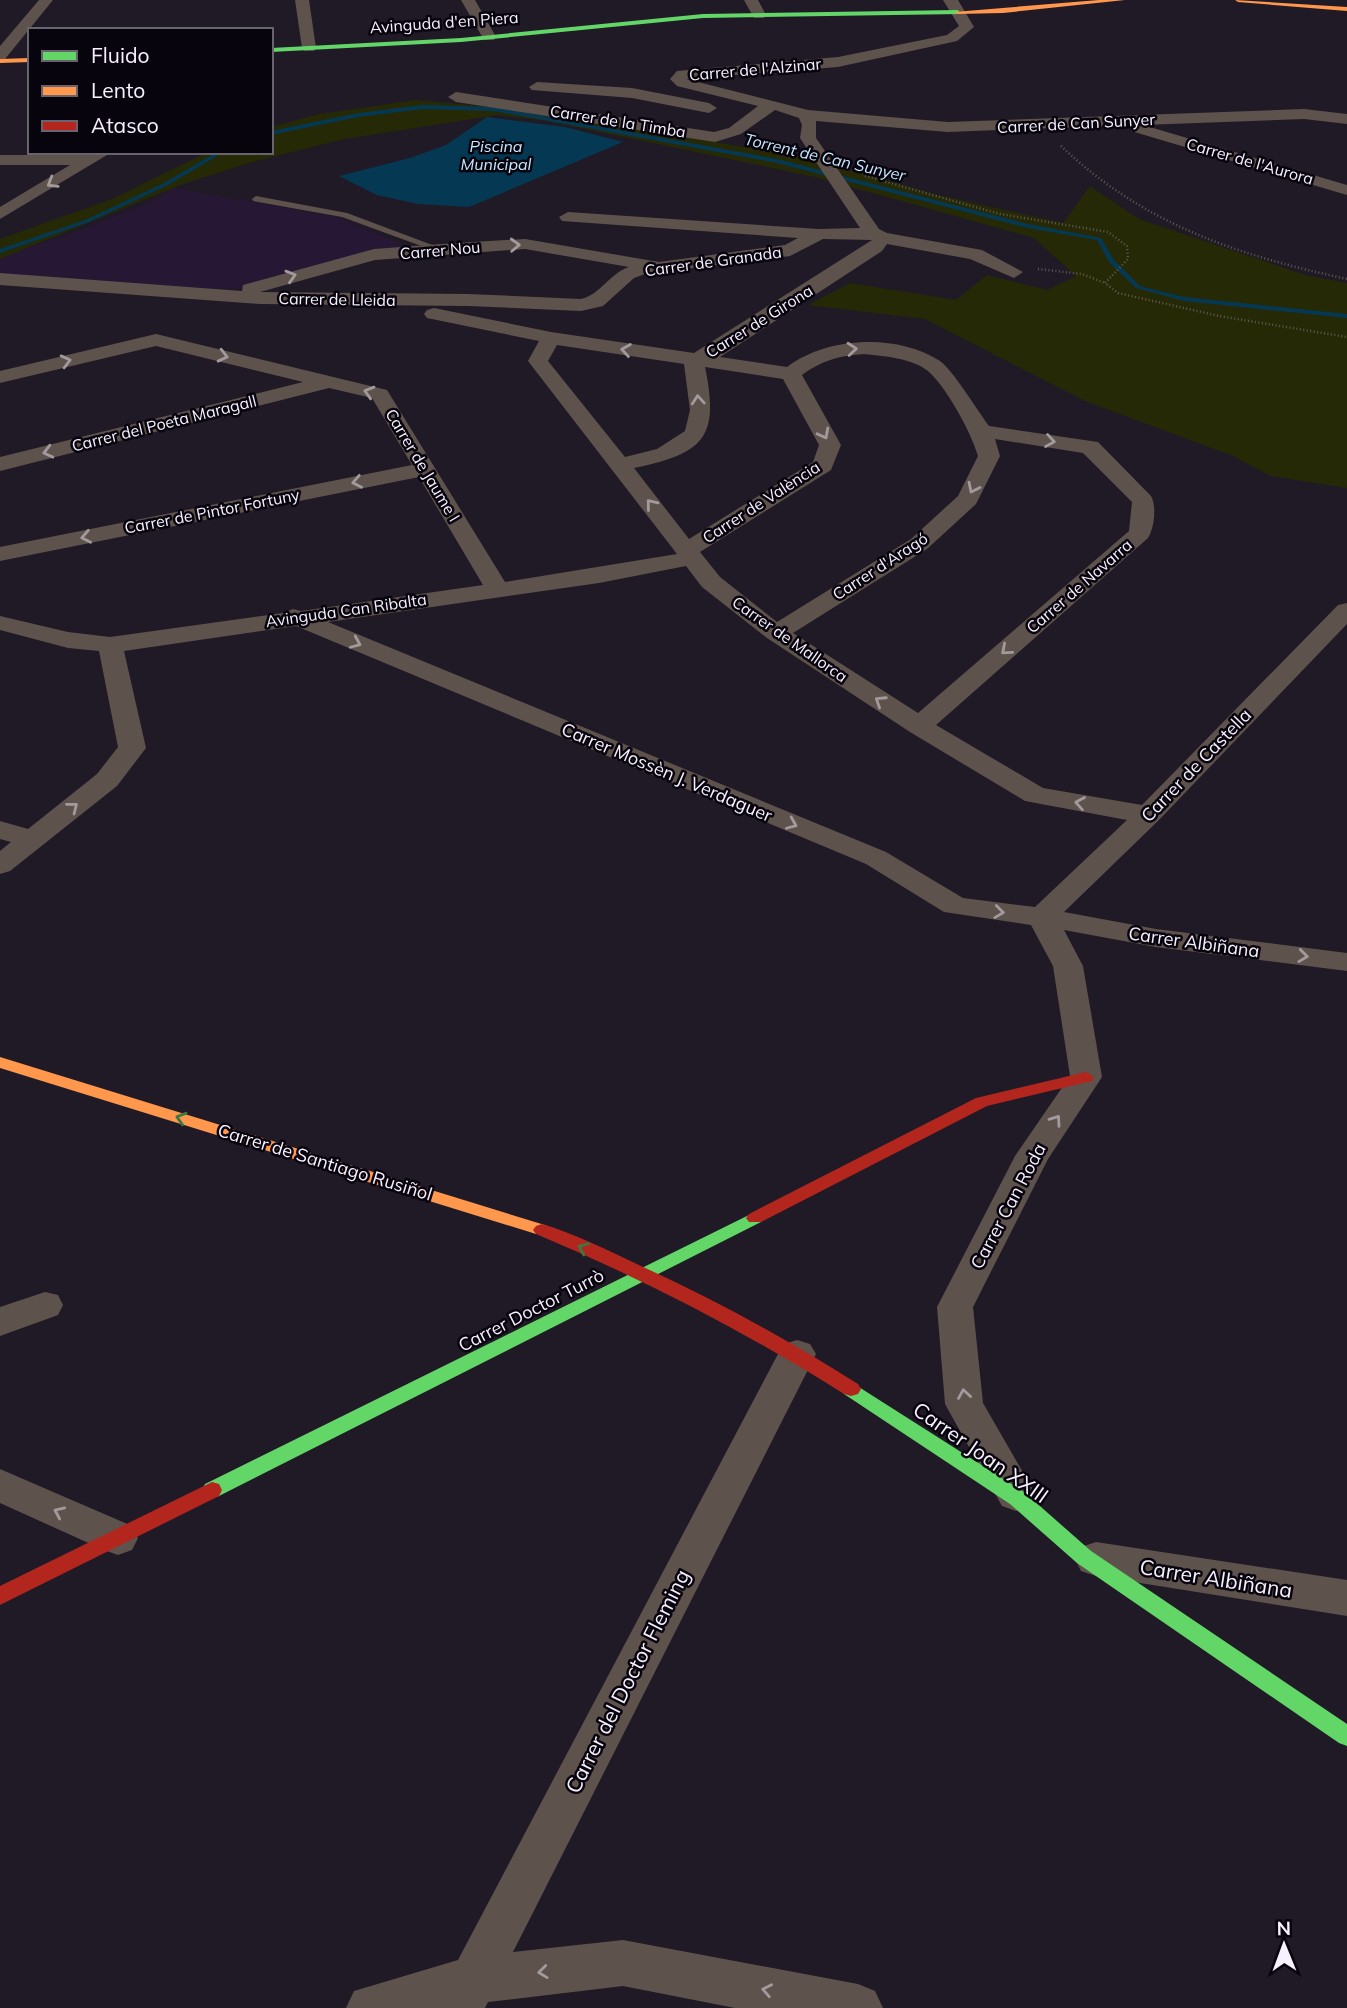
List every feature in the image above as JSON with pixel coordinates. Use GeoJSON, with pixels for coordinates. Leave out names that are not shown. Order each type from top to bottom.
{"type":"FeatureCollection","features":[{"type":"Feature","properties":{"kind":"street"},"geometry":{"type":"LineString","coordinates":[[0,59],[46,0]]}},
{"type":"Feature","properties":{"kind":"street"},"geometry":{"type":"LineString","coordinates":[[302,0],[309,48]]}},
{"type":"Feature","properties":{"kind":"street"},"geometry":{"type":"LineString","coordinates":[[468,0],[489,37]]}},
{"type":"Feature","properties":{"kind":"street"},"geometry":{"type":"LineString","coordinates":[[751,0],[759,15]]}},
{"type":"Feature","properties":{"kind":"street","name":"Avinguda d'en Piera"},"geometry":{"type":"LineString","coordinates":[[273,50],[489,37],[703,16],[1122,0]]}},
{"type":"Feature","properties":{"kind":"street"},"geometry":{"type":"LineString","coordinates":[[1238,0],[1347,9]]}},
{"type":"Feature","properties":{"kind":"street","name":"Carrer de l'Alzinar"},"geometry":{"type":"LineString","coordinates":[[806,115],[771,103],[682,83],[678,79],[682,74],[838,62],[952,38],[967,27],[955,6]]}},
{"type":"Feature","properties":{"kind":"street"},"geometry":{"type":"LineString","coordinates":[[0,59],[28,60]]}},
{"type":"Feature","properties":{"kind":"street"},"geometry":{"type":"LineString","coordinates":[[537,88],[632,93],[751,118]]}},
{"type":"Feature","properties":{"kind":"street","name":"Carrer de la Timba"},"geometry":{"type":"LineString","coordinates":[[456,97],[715,137],[735,131],[771,103]]}},
{"type":"Feature","properties":{"kind":"street","name":"Carrer de Can Sunyer"},"geometry":{"type":"LineString","coordinates":[[806,115],[948,127],[1304,114],[1347,119]]}},
{"type":"Feature","properties":{"kind":"street"},"geometry":{"type":"LineString","coordinates":[[806,115],[810,125],[808,138],[878,235]]}},
{"type":"Feature","properties":{"kind":"street","name":"Carrer de l'Aurora"},"geometry":{"type":"LineString","coordinates":[[1112,121],[1347,190]]}},
{"type":"Feature","properties":{"kind":"street"},"geometry":{"type":"LineString","coordinates":[[0,160],[98,156]]}},
{"type":"Feature","properties":{"kind":"street"},"geometry":{"type":"LineString","coordinates":[[0,214],[98,156]]}},
{"type":"Feature","properties":{"kind":"street","name":"Carrer de Granada"},"geometry":{"type":"LineString","coordinates":[[569,217],[819,234],[878,235],[975,254],[1009,270]]}},
{"type":"Feature","properties":{"kind":"street","name":"Carrer de Granada"},"geometry":{"type":"LineString","coordinates":[[404,300],[581,306],[596,302],[627,274],[658,267],[701,264],[790,250],[819,234]]}},
{"type":"Feature","properties":{"kind":"street","name":"Carrer de Girona"},"geometry":{"type":"LineString","coordinates":[[620,465],[653,457],[683,444],[700,424],[693,360],[708,356],[876,247],[878,235]]}},
{"type":"Feature","properties":{"kind":"street","name":"Carrer Nou"},"geometry":{"type":"LineString","coordinates":[[226,296],[374,255],[438,249],[525,244],[658,267]]}},
{"type":"Feature","properties":{"kind":"street","name":"Carrer de Lleida"},"geometry":{"type":"LineString","coordinates":[[0,279],[226,296],[404,300],[434,314],[551,338],[792,374]]}},
{"type":"Feature","properties":{"kind":"street","name":"Carrer de Mallorca"},"geometry":{"type":"LineString","coordinates":[[551,338],[538,361],[711,582],[776,633],[919,726],[1035,795],[1148,815]]}},
{"type":"Feature","properties":{"kind":"street","name":"Carrer de Jaume I"},"geometry":{"type":"LineString","coordinates":[[0,377],[156,340],[380,394],[498,590]]}},
{"type":"Feature","properties":{"kind":"street"},"geometry":{"type":"LineString","coordinates":[[792,374],[812,358],[831,351],[864,348],[897,352],[934,366],[982,431]]}},
{"type":"Feature","properties":{"kind":"street","name":"Carrer de València"},"geometry":{"type":"LineString","coordinates":[[690,554],[823,466],[830,445],[792,374]]}},
{"type":"Feature","properties":{"kind":"street","name":"Carrer del Poeta Maragall"},"geometry":{"type":"LineString","coordinates":[[0,464],[328,381]]}},
{"type":"Feature","properties":{"kind":"street","name":"Carrer d'Aragó"},"geometry":{"type":"LineString","coordinates":[[776,633],[919,544],[968,499],[989,456],[982,431]]}},
{"type":"Feature","properties":{"kind":"street","name":"Carrer de Navarra"},"geometry":{"type":"LineString","coordinates":[[919,726],[1140,533],[1143,501],[1090,447],[982,431]]}},
{"type":"Feature","properties":{"kind":"street","name":"Carrer de Pintor Fortuny"},"geometry":{"type":"LineString","coordinates":[[0,554],[424,469]]}},
{"type":"Feature","properties":{"kind":"street","name":"Avinguda Can Ribalta"},"geometry":{"type":"LineString","coordinates":[[0,623],[68,640],[110,645],[293,617],[599,576],[690,554]]}},
{"type":"Feature","properties":{"kind":"street","name":"Carrer de Castella"},"geometry":{"type":"LineString","coordinates":[[1042,917],[1148,815],[1347,610]]}},
{"type":"Feature","properties":{"kind":"street","name":"Carrer Mossèn J. Verdaguer"},"geometry":{"type":"LineString","coordinates":[[293,617],[876,858],[955,906],[1042,917]]}},
{"type":"Feature","properties":{"kind":"street"},"geometry":{"type":"LineString","coordinates":[[0,865],[107,780],[132,748],[110,645]]}},
{"type":"Feature","properties":{"kind":"street"},"geometry":{"type":"LineString","coordinates":[[0,830],[32,839]]}},
{"type":"Feature","properties":{"kind":"street"},"geometry":{"type":"LineString","coordinates":[[1042,917],[1068,966],[1086,1077]]}},
{"type":"Feature","properties":{"kind":"street","name":"Carrer Albiñana"},"geometry":{"type":"LineString","coordinates":[[1042,917],[1156,938],[1347,962]]}},
{"type":"Feature","properties":{"kind":"street","name":"Carrer de Santiago Rusiñol"},"geometry":{"type":"LineString","coordinates":[[0,1062],[543,1230],[646,1275]]}},
{"type":"Feature","properties":{"kind":"street","name":"Carrer Doctor Turrò"},"geometry":{"type":"LineString","coordinates":[[0,1596],[646,1275],[982,1102],[1086,1077]]}},
{"type":"Feature","properties":{"kind":"street","name":"Carrer Can Roda"},"geometry":{"type":"LineString","coordinates":[[1017,1498],[964,1404],[955,1307],[1032,1156],[1086,1077]]}},
{"type":"Feature","properties":{"kind":"street","name":"Carrer Joan XXIII"},"geometry":{"type":"LineString","coordinates":[[646,1275],[797,1354],[1017,1498],[1084,1557],[1347,1736]]}},
{"type":"Feature","properties":{"kind":"street"},"geometry":{"type":"LineString","coordinates":[[0,1321],[44,1305]]}},
{"type":"Feature","properties":{"kind":"street","name":"Carrer del Doctor Fleming"},"geometry":{"type":"LineString","coordinates":[[466,1994],[797,1354]]}},
{"type":"Feature","properties":{"kind":"street"},"geometry":{"type":"LineString","coordinates":[[0,1485],[118,1538]]}},
{"type":"Feature","properties":{"kind":"street","name":"Carrer Albiñana"},"geometry":{"type":"LineString","coordinates":[[1084,1557],[1347,1598]]}},
{"type":"Feature","properties":{"kind":"street"},"geometry":{"type":"LineString","coordinates":[[371,2008],[466,1994],[623,1963],[858,2008]]}},
{"type":"Feature","properties":{"kind":"lane"},"geometry":{"type":"LineString","coordinates":[[256,199],[344,215],[438,249]]}},
{"type":"Feature","properties":{"kind":"path"},"geometry":{"type":"LineString","coordinates":[[1041,125],[1082,168],[1133,207],[1179,229],[1309,271],[1347,279]]}},
{"type":"Feature","properties":{"kind":"path"},"geometry":{"type":"LineString","coordinates":[[832,174],[862,176],[1000,214],[1108,232],[1127,246],[1128,259],[1105,283]]}},
{"type":"Feature","properties":{"kind":"path"},"geometry":{"type":"LineString","coordinates":[[1009,270],[1057,270],[1105,283],[1118,293],[1167,305],[1347,337]]}},
{"type":"Feature","properties":{"kind":"shaded area"},"geometry":{"type":"Polygon","coordinates":[[[173,188],[336,217],[411,248],[366,252],[236,289],[146,286],[0,273],[0,256],[69,235],[158,199],[173,188]]]}},
{"type":"Feature","properties":{"kind":"green space"},"geometry":{"type":"Polygon","coordinates":[[[416,100],[526,110],[804,157],[934,194],[1063,223],[1090,186],[1139,219],[1305,275],[1347,283],[1347,488],[1271,476],[1233,456],[1085,401],[925,319],[808,305],[850,283],[956,300],[987,275],[1047,290],[1076,276],[1034,238],[815,177],[547,121],[498,115],[344,139],[252,162],[183,184],[0,259],[0,239],[112,199],[204,154],[273,154],[273,126],[319,114],[416,100]]]}},
{"type":"Feature","properties":{"kind":"water","name":"Piscina Municipal"},"geometry":{"type":"Polygon","coordinates":[[[487,117],[565,127],[623,142],[469,207],[418,204],[377,195],[339,176],[410,158],[446,145],[487,117]]]}},
{"type":"Feature","properties":{"kind":"waterway","name":"Torrent de Can Sunyer"},"geometry":{"type":"LineString","coordinates":[[273,133],[358,115],[423,107],[494,109],[777,161],[1028,226],[1099,239],[1111,261],[1138,287],[1184,299],[1347,316]]}},
{"type":"Feature","properties":{"kind":"waterway","name":"Torrent de Can Sunyer"},"geometry":{"type":"LineString","coordinates":[[0,251],[87,221],[166,184],[218,154]]}},
{"type":"Feature","properties":{"kind":"traffic: fast"},"geometry":{"type":"LineString","coordinates":[[273,50],[461,40],[703,16],[958,12]]}},
{"type":"Feature","properties":{"kind":"traffic: fast"},"geometry":{"type":"LineString","coordinates":[[212,1490],[755,1218]]}},
{"type":"Feature","properties":{"kind":"traffic: fast"},"geometry":{"type":"LineString","coordinates":[[851,1389],[1017,1498],[1084,1557],[1347,1736]]}},
{"type":"Feature","properties":{"kind":"traffic: slow"},"geometry":{"type":"LineString","coordinates":[[958,12],[1003,11],[1122,0]]}},
{"type":"Feature","properties":{"kind":"traffic: slow"},"geometry":{"type":"LineString","coordinates":[[1238,0],[1347,9]]}},
{"type":"Feature","properties":{"kind":"traffic: slow"},"geometry":{"type":"LineString","coordinates":[[0,61],[28,60]]}},
{"type":"Feature","properties":{"kind":"traffic: slow"},"geometry":{"type":"LineString","coordinates":[[0,1062],[542,1230]]}},
{"type":"Feature","properties":{"kind":"traffic: jam"},"geometry":{"type":"LineString","coordinates":[[755,1218],[982,1102],[1086,1077]]}},
{"type":"Feature","properties":{"kind":"traffic: jam"},"geometry":{"type":"LineString","coordinates":[[542,1230],[622,1264],[739,1322],[851,1389]]}},
{"type":"Feature","properties":{"kind":"traffic: jam"},"geometry":{"type":"LineString","coordinates":[[0,1596],[212,1490]]}}]}
